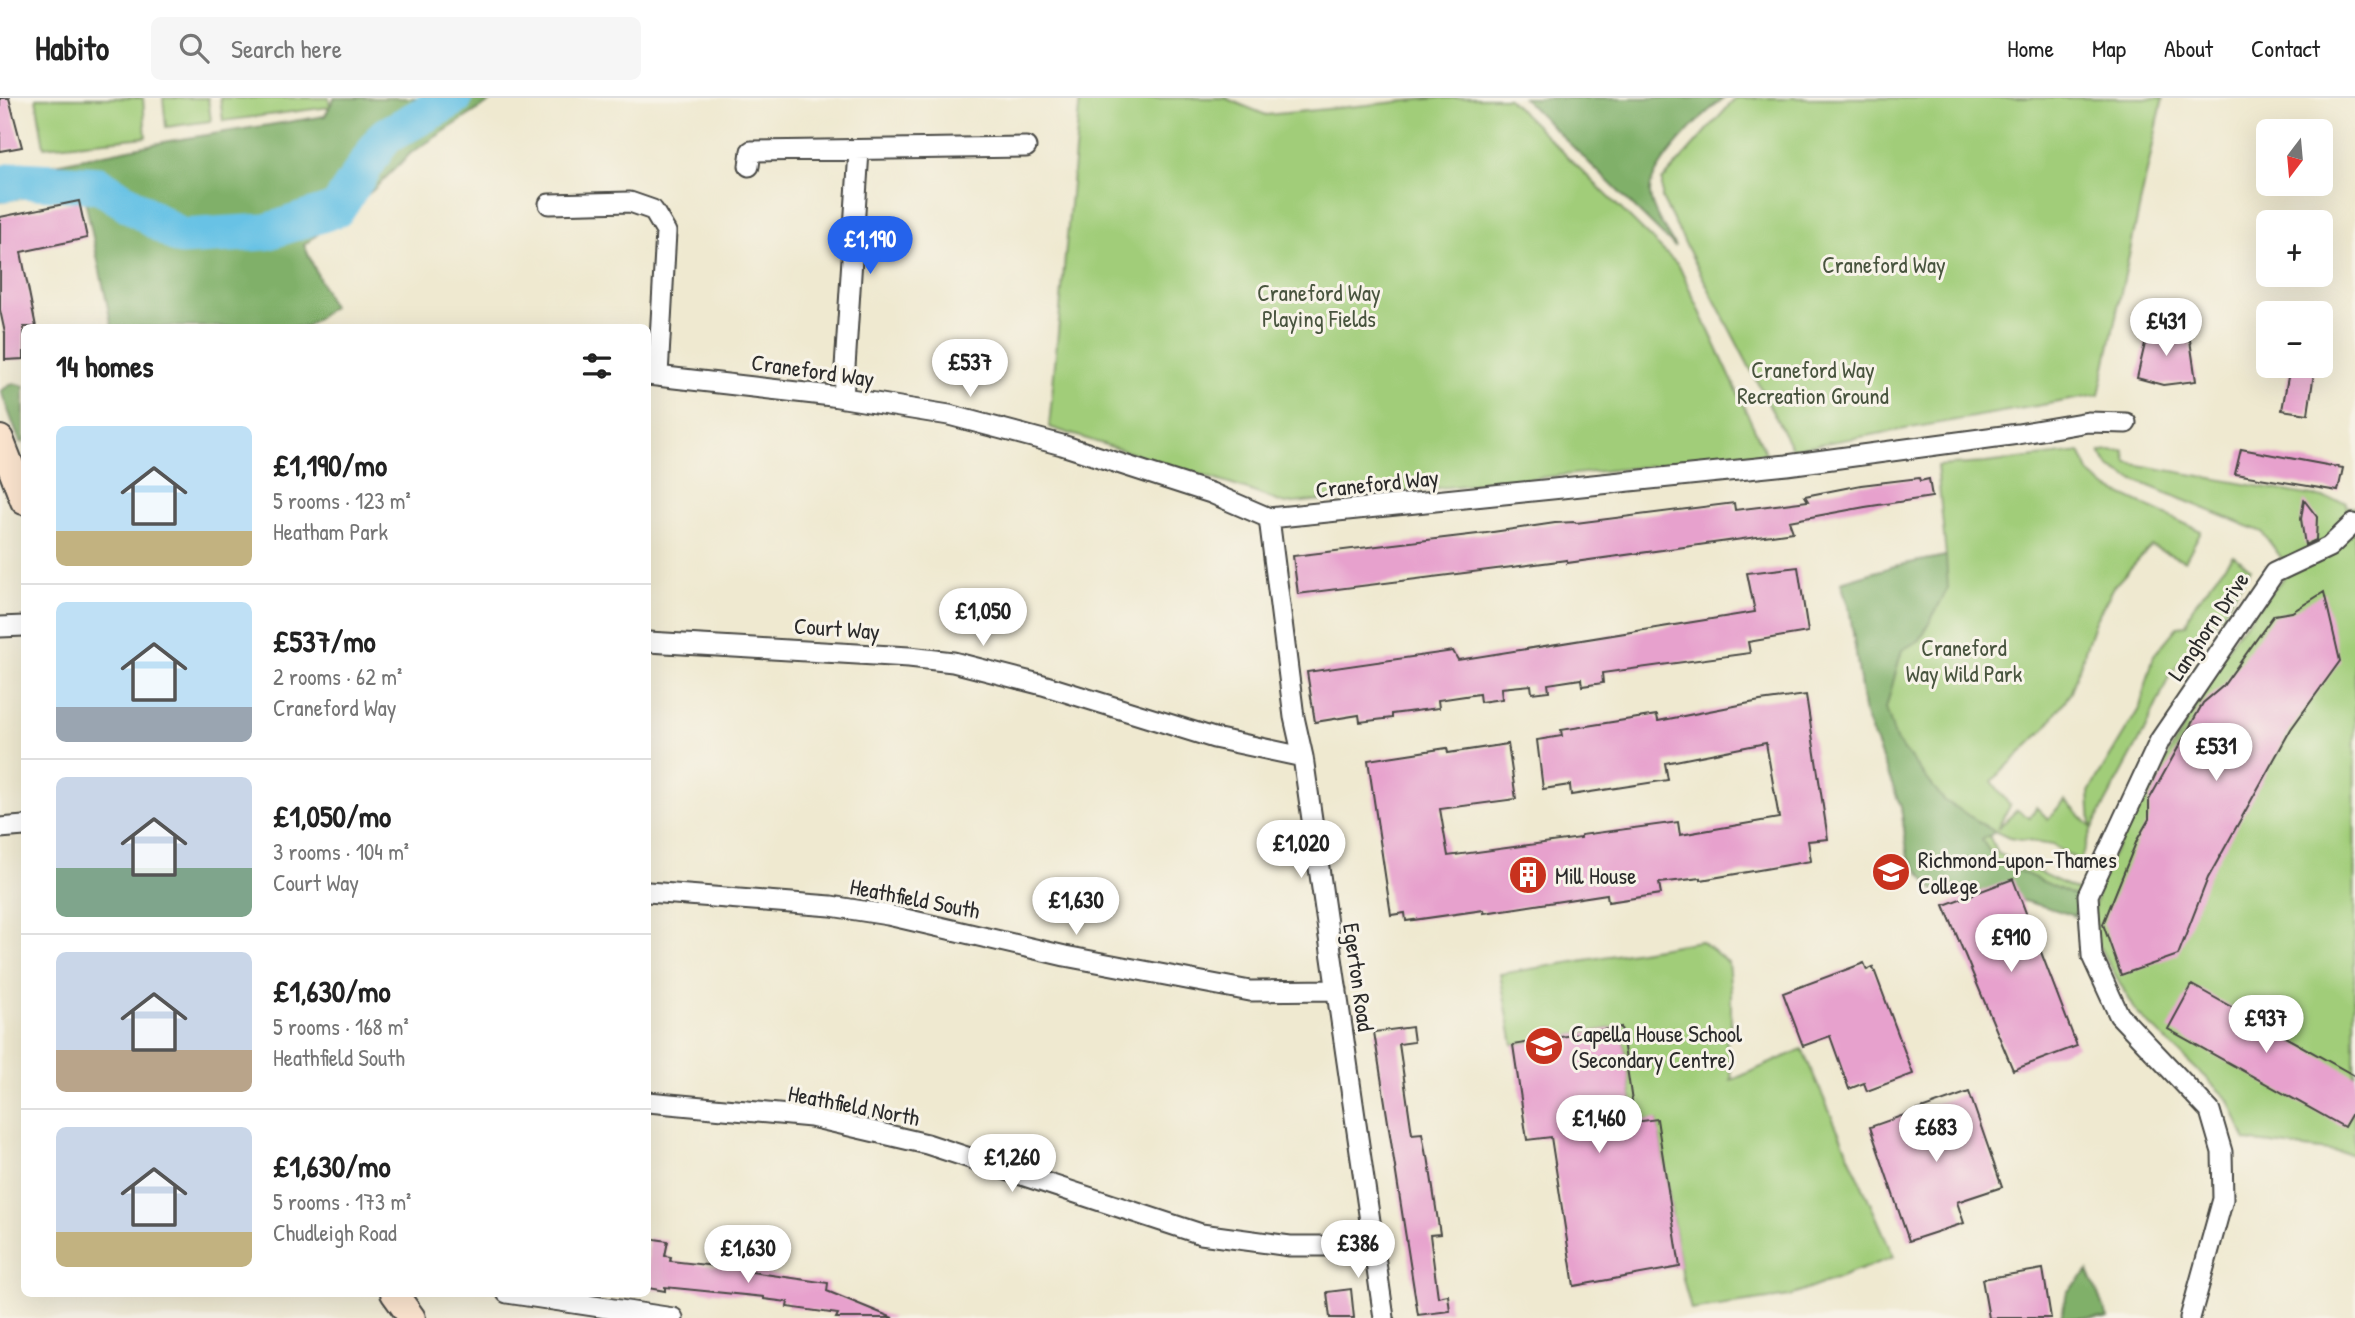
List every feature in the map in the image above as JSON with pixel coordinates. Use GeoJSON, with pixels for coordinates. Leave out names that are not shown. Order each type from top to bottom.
{"type":"FeatureCollection","features":[{"type":"Feature","properties":{"kind":"main road"},"geometry":{"type":"LineString","coordinates":[[0,439],[21,493]]}},
{"type":"Feature","properties":{"kind":"street"},"geometry":{"type":"LineString","coordinates":[[749,166],[751,151],[1026,147]]}},
{"type":"Feature","properties":{"kind":"street"},"geometry":{"type":"LineString","coordinates":[[843,398],[859,151]]}},
{"type":"Feature","properties":{"kind":"street"},"geometry":{"type":"LineString","coordinates":[[549,204],[630,202],[653,210],[666,232],[653,375]]}},
{"type":"Feature","properties":{"kind":"street","name":"Craneford Way"},"geometry":{"type":"LineString","coordinates":[[653,375],[843,398],[949,415],[1062,445],[1211,493],[1269,519],[1787,465],[2088,422],[2126,423]]}},
{"type":"Feature","properties":{"kind":"street","name":"Egerton Road"},"geometry":{"type":"LineString","coordinates":[[1269,519],[1294,717],[1303,757],[1384,1318]]}},
{"type":"Feature","properties":{"kind":"street","name":"Langhorn Drive"},"geometry":{"type":"LineString","coordinates":[[2190,1318],[2223,1199],[2222,1152],[2210,1111],[2119,1015],[2092,956],[2088,895],[2160,740],[2274,573],[2329,547],[2352,528]]}},
{"type":"Feature","properties":{"kind":"street"},"geometry":{"type":"LineString","coordinates":[[0,627],[21,626]]}},
{"type":"Feature","properties":{"kind":"street","name":"Court Way"},"geometry":{"type":"LineString","coordinates":[[651,642],[909,657],[953,662],[1066,691],[1214,738],[1303,757]]}},
{"type":"Feature","properties":{"kind":"street"},"geometry":{"type":"LineString","coordinates":[[0,828],[21,826]]}},
{"type":"Feature","properties":{"kind":"street","name":"Heathfield South"},"geometry":{"type":"LineString","coordinates":[[651,892],[831,906],[888,915],[1065,956],[1250,991],[1336,990]]}},
{"type":"Feature","properties":{"kind":"street","name":"Heathfield North"},"geometry":{"type":"LineString","coordinates":[[651,1102],[811,1117],[927,1144],[1201,1234],[1290,1246],[1331,1246],[1372,1237]]}},
{"type":"Feature","properties":{"kind":"street"},"geometry":{"type":"LineString","coordinates":[[534,1297],[673,1318]]}},
{"type":"Feature","properties":{"kind":"green space"},"geometry":{"type":"Polygon","coordinates":[[[36,98],[143,98],[146,137],[44,147],[36,98]]]}},
{"type":"Feature","properties":{"kind":"green space"},"geometry":{"type":"Polygon","coordinates":[[[163,98],[208,98],[211,121],[166,127],[163,98]]]}},
{"type":"Feature","properties":{"kind":"green space"},"geometry":{"type":"Polygon","coordinates":[[[220,98],[329,98],[330,107],[223,121],[220,98]]]}},
{"type":"Feature","properties":{"kind":"green space"},"geometry":{"type":"Polygon","coordinates":[[[334,98],[496,98],[411,153],[373,190],[304,245],[332,307],[310,324],[111,324],[85,200],[43,196],[0,202],[0,175],[169,141],[325,116],[334,98]]]}},
{"type":"Feature","properties":{"kind":"green space","name":"Craneford Way Playing Fields"},"geometry":{"type":"Polygon","coordinates":[[[1080,98],[1225,98],[1266,115],[1438,98],[1508,98],[1679,266],[1766,454],[1285,504],[1049,427],[1080,98]]]}},
{"type":"Feature","properties":{"kind":"green space"},"geometry":{"type":"Polygon","coordinates":[[[1523,98],[1724,98],[1680,141],[1652,181],[1650,192],[1653,206],[1675,247],[1523,98]]]}},
{"type":"Feature","properties":{"kind":"green space","name":"Craneford Way"},"geometry":{"type":"Polygon","coordinates":[[[1736,98],[2163,98],[2099,395],[1792,449],[1662,199],[1662,181],[1736,98]]]}},
{"type":"Feature","properties":{"kind":"green space"},"geometry":{"type":"Polygon","coordinates":[[[13,383],[21,385],[21,442],[20,442],[1,391],[13,383]]]}},
{"type":"Feature","properties":{"kind":"green space"},"geometry":{"type":"Polygon","coordinates":[[[2124,450],[2127,463],[2346,502],[2346,506],[2355,507],[2354,1154],[2246,1141],[2229,1100],[2137,1013],[2089,929],[2103,872],[2234,637],[2303,554],[2283,560],[2262,532],[2127,477],[2109,467],[2100,452],[2124,450]]]}},
{"type":"Feature","properties":{"kind":"green space","name":"Craneford Way Wild Park"},"geometry":{"type":"Polygon","coordinates":[[[2080,452],[2090,474],[2107,488],[2201,531],[2185,561],[2151,546],[2115,585],[2095,621],[2071,692],[2044,730],[1992,781],[2010,806],[1997,829],[2017,810],[2030,818],[2036,807],[2048,819],[2065,800],[2091,827],[2089,792],[2140,707],[2154,655],[2178,626],[2186,625],[2192,608],[2233,555],[2250,568],[2224,612],[2187,652],[2169,677],[2144,732],[2092,828],[2080,861],[2052,845],[2009,838],[1988,828],[1997,853],[2088,895],[2075,916],[2006,897],[1934,890],[1908,857],[1901,807],[1865,715],[1850,612],[1841,582],[1895,566],[1946,556],[1937,466],[2080,452]]]}},
{"type":"Feature","properties":{"kind":"green space"},"geometry":{"type":"Polygon","coordinates":[[[1946,556],[1948,588],[1920,640],[1902,650],[1886,708],[1896,740],[1944,800],[1995,832],[1982,840],[1996,861],[2078,897],[2075,916],[2006,897],[1934,890],[1908,857],[1901,807],[1865,715],[1850,612],[1841,582],[1895,566],[1946,556]]]}},
{"type":"Feature","properties":{"kind":"green space"},"geometry":{"type":"Polygon","coordinates":[[[1700,941],[1728,962],[1731,1035],[1726,1037],[1732,1079],[1730,1081],[1802,1049],[1894,1257],[1790,1296],[1691,1310],[1680,1267],[1657,1120],[1635,1122],[1621,1027],[1513,1045],[1500,974],[1700,941]]]}},
{"type":"Feature","properties":{"kind":"green space"},"geometry":{"type":"Polygon","coordinates":[[[2088,1271],[2108,1318],[2061,1318],[2067,1292],[2088,1271]]]}},
{"type":"Feature","properties":{"kind":"building"},"geometry":{"type":"Polygon","coordinates":[[[0,98],[9,98],[22,147],[0,151],[0,98]]]}},
{"type":"Feature","properties":{"kind":"building"},"geometry":{"type":"Polygon","coordinates":[[[79,201],[87,238],[21,252],[35,324],[21,324],[21,359],[5,360],[5,333],[0,310],[0,217],[79,201]]]}},
{"type":"Feature","properties":{"kind":"building"},"geometry":{"type":"Polygon","coordinates":[[[2150,322],[2174,328],[2171,342],[2190,340],[2196,381],[2163,385],[2137,378],[2150,322]]]}},
{"type":"Feature","properties":{"kind":"building"},"geometry":{"type":"Polygon","coordinates":[[[2288,378],[2313,378],[2308,414],[2282,410],[2288,378]]]}},
{"type":"Feature","properties":{"kind":"building"},"geometry":{"type":"Polygon","coordinates":[[[2241,449],[2343,468],[2338,491],[2235,474],[2241,449]]]}},
{"type":"Feature","properties":{"kind":"building"},"geometry":{"type":"Polygon","coordinates":[[[1919,478],[1920,481],[1929,479],[1932,497],[1789,521],[1793,532],[1567,563],[1567,560],[1298,594],[1293,556],[1734,503],[1735,510],[1808,501],[1805,496],[1861,485],[1919,478]]]}},
{"type":"Feature","properties":{"kind":"building"},"geometry":{"type":"Polygon","coordinates":[[[2304,500],[2317,517],[2316,540],[2305,545],[2301,519],[2304,500]]]}},
{"type":"Feature","properties":{"kind":"building"},"geometry":{"type":"Polygon","coordinates":[[[1798,567],[1808,632],[1748,642],[1750,653],[1602,673],[1603,683],[1582,686],[1581,679],[1548,684],[1549,691],[1532,693],[1531,685],[1501,688],[1502,699],[1480,702],[1479,694],[1438,700],[1439,708],[1392,714],[1392,718],[1360,722],[1359,715],[1315,722],[1307,672],[1453,651],[1458,660],[1755,612],[1747,573],[1798,567]]]}},
{"type":"Feature","properties":{"kind":"building"},"geometry":{"type":"Polygon","coordinates":[[[2324,592],[2340,661],[2291,729],[2208,878],[2178,955],[2121,975],[2103,924],[2137,840],[2149,819],[2149,800],[2203,703],[2223,686],[2274,615],[2292,612],[2324,592]]]}},
{"type":"Feature","properties":{"kind":"building"},"geometry":{"type":"Polygon","coordinates":[[[1806,695],[1828,839],[1808,841],[1811,861],[1701,880],[1659,883],[1661,894],[1608,902],[1607,894],[1484,913],[1484,910],[1406,921],[1405,913],[1391,915],[1368,760],[1447,748],[1448,753],[1508,744],[1516,799],[1440,809],[1448,856],[1678,822],[1680,835],[1779,818],[1766,743],[1665,763],[1668,780],[1571,795],[1570,785],[1543,789],[1537,740],[1562,736],[1561,730],[1657,715],[1658,721],[1806,695]]]}},
{"type":"Feature","properties":{"kind":"building"},"geometry":{"type":"Polygon","coordinates":[[[2013,879],[2077,1046],[2013,1070],[1944,905],[2013,879]]]}},
{"type":"Feature","properties":{"kind":"building"},"geometry":{"type":"Polygon","coordinates":[[[1864,963],[1867,970],[1873,967],[1913,1074],[1867,1091],[1864,1083],[1849,1089],[1830,1036],[1803,1046],[1783,993],[1864,963]]]}},
{"type":"Feature","properties":{"kind":"building"},"geometry":{"type":"Polygon","coordinates":[[[2192,985],[2355,1076],[2355,1108],[2344,1127],[2168,1029],[2192,985]]]}},
{"type":"Feature","properties":{"kind":"building"},"geometry":{"type":"Polygon","coordinates":[[[1412,1027],[1414,1042],[1399,1044],[1412,1134],[1422,1133],[1428,1156],[1440,1234],[1430,1235],[1438,1297],[1448,1295],[1450,1311],[1418,1315],[1374,1032],[1412,1027]]]}},
{"type":"Feature","properties":{"kind":"building"},"geometry":{"type":"Polygon","coordinates":[[[1621,1027],[1635,1122],[1657,1119],[1680,1267],[1574,1286],[1551,1137],[1527,1140],[1513,1045],[1621,1027]]]}},
{"type":"Feature","properties":{"kind":"building"},"geometry":{"type":"Polygon","coordinates":[[[1969,1092],[2002,1187],[1957,1202],[1964,1223],[1909,1241],[1870,1127],[1969,1092]]]}},
{"type":"Feature","properties":{"kind":"building"},"geometry":{"type":"Polygon","coordinates":[[[651,1238],[668,1241],[665,1256],[671,1257],[670,1261],[751,1270],[828,1283],[827,1291],[893,1318],[836,1318],[838,1314],[787,1307],[788,1302],[764,1297],[665,1287],[665,1291],[651,1289],[651,1238]]]}},
{"type":"Feature","properties":{"kind":"building"},"geometry":{"type":"Polygon","coordinates":[[[2043,1269],[2051,1318],[1989,1318],[1982,1279],[2043,1269]]]}},
{"type":"Feature","properties":{"kind":"building"},"geometry":{"type":"Polygon","coordinates":[[[1351,1289],[1354,1318],[1330,1318],[1327,1292],[1351,1289]]]}},
{"type":"Feature","properties":{"kind":"waterway"},"geometry":{"type":"LineString","coordinates":[[0,184],[20,180],[99,185],[181,237],[266,232],[337,209],[384,137],[454,98]]}},
{"type":"Feature","properties":{"kind":"place","name":"Richmond-upon-Thames College"},"geometry":{"type":"Point","coordinates":[1891,872]}},
{"type":"Feature","properties":{"kind":"place","name":"Mill House"},"geometry":{"type":"Point","coordinates":[1528,875]}},
{"type":"Feature","properties":{"kind":"place","name":"Capella House School (Secondary Centre)"},"geometry":{"type":"Point","coordinates":[1544,1046]}},
{"type":"Feature","properties":{"kind":"park label","name":"Craneford Way Recreation Ground"},"geometry":{"type":"Point","coordinates":[1813,382]}}]}
